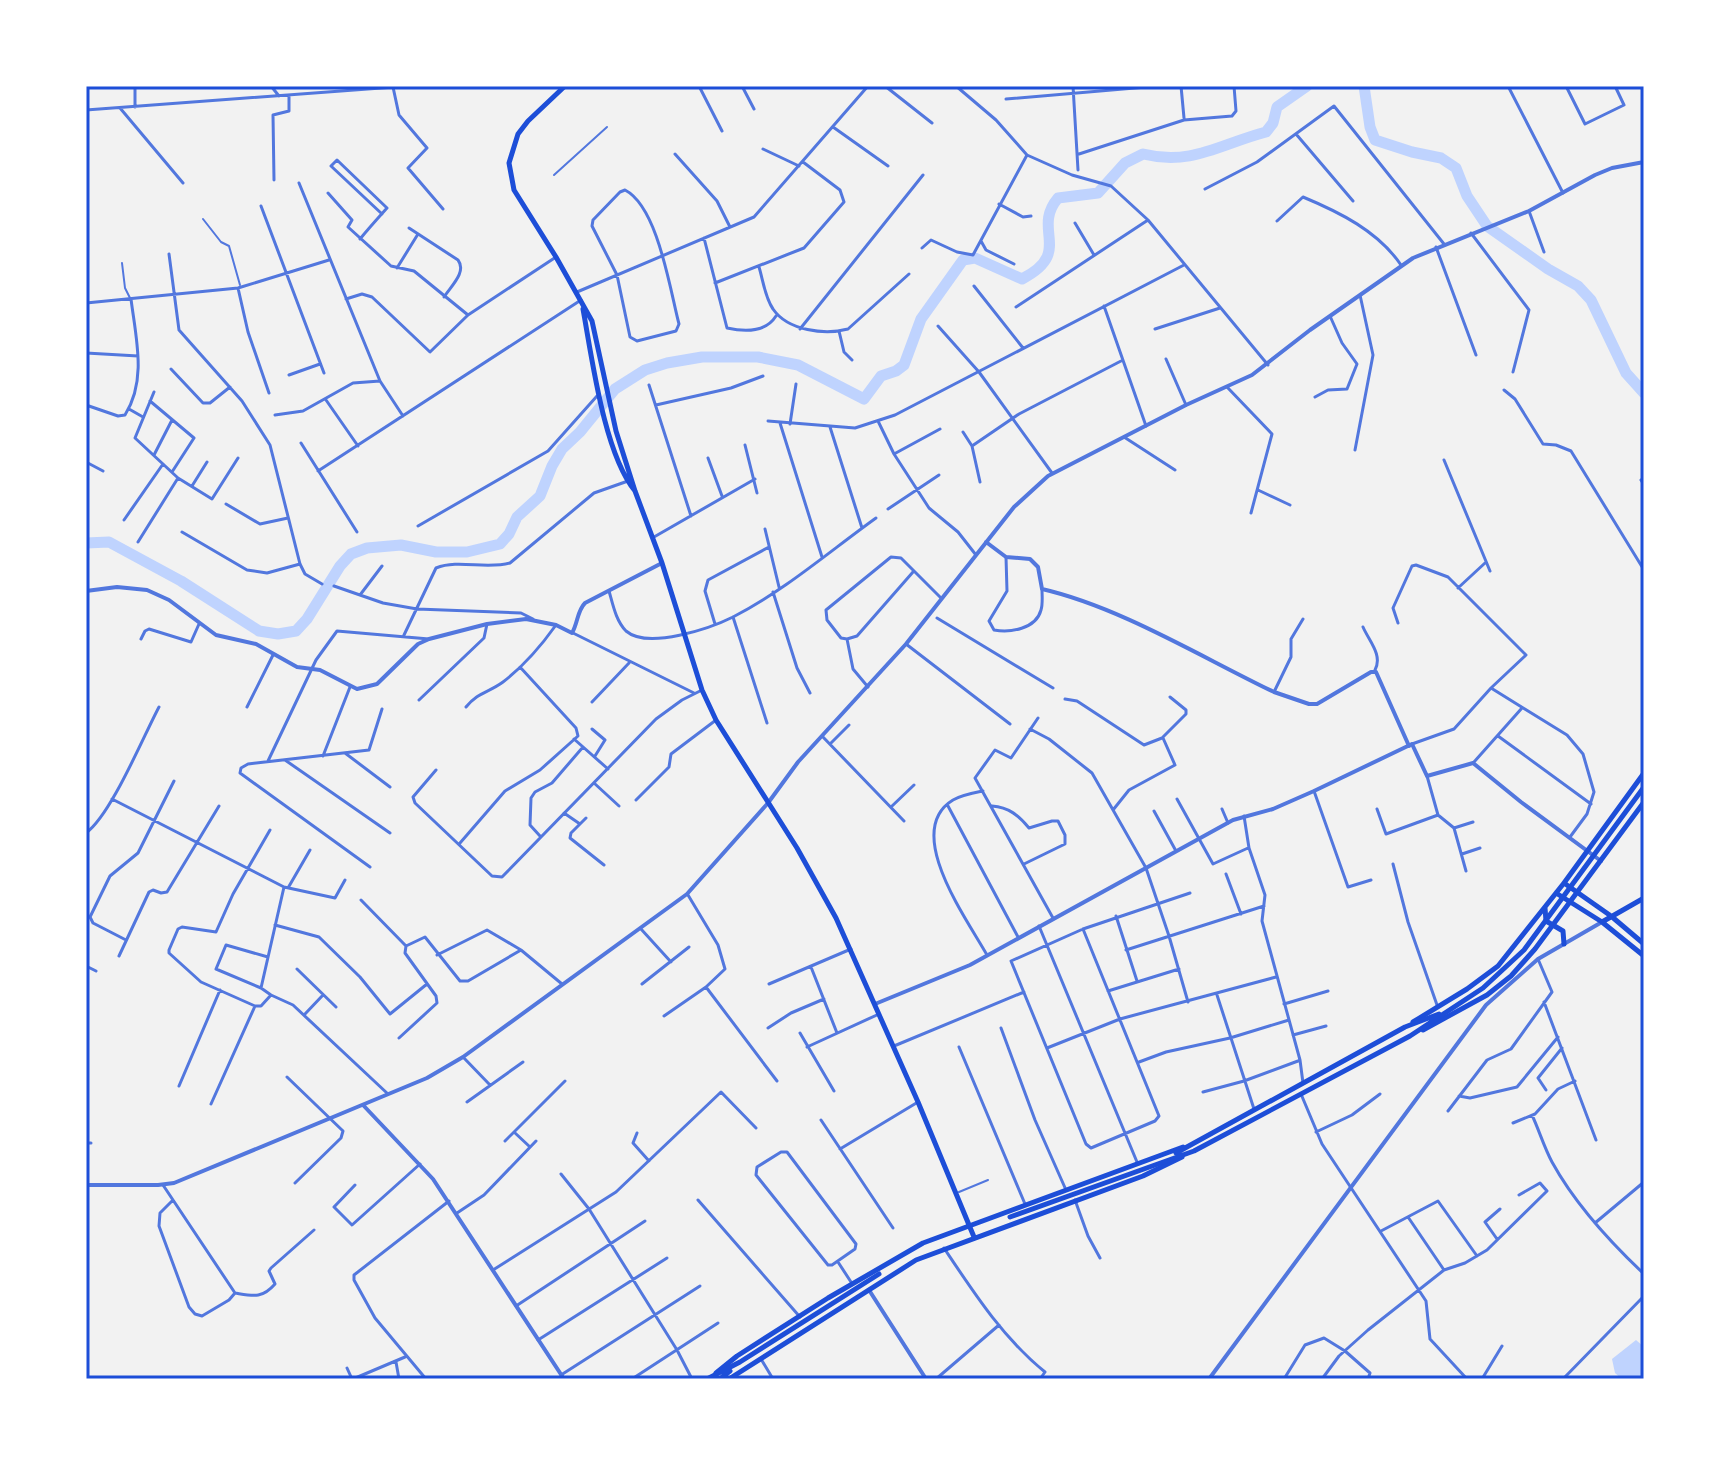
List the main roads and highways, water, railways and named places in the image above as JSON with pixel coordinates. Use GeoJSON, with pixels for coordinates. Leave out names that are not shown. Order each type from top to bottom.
{"type":"FeatureCollection","features":[{"type":"Feature","properties":{"kind":"main road"},"geometry":{"type":"LineString","coordinates":[[565,86],[523,127],[511,149],[509,163],[514,190],[592,321],[630,480]]}},
{"type":"Feature","properties":{"kind":"main road"},"geometry":{"type":"LineString","coordinates":[[581,300],[604,417],[654,538],[702,690],[716,720],[815,879],[851,949],[974,1237]]}},
{"type":"Feature","properties":{"kind":"main road"},"geometry":{"type":"LineString","coordinates":[[1168,1158],[1438,1008],[1498,966],[1564,883],[1644,773]]}},
{"type":"Feature","properties":{"kind":"main road"},"geometry":{"type":"LineString","coordinates":[[1410,1036],[1502,972],[1524,950],[1644,787]]}},
{"type":"Feature","properties":{"kind":"main road"},"geometry":{"type":"LineString","coordinates":[[729,1379],[916,1260],[1143,1176],[1467,1007],[1499,986],[1525,961],[1644,802]]}},
{"type":"Feature","properties":{"kind":"main road"},"geometry":{"type":"LineString","coordinates":[[1564,883],[1644,944]]}},
{"type":"Feature","properties":{"kind":"main road"},"geometry":{"type":"LineString","coordinates":[[1556,893],[1602,922],[1644,956]]}},
{"type":"Feature","properties":{"kind":"main road"},"geometry":{"type":"LineString","coordinates":[[1602,922],[1644,898]]}},
{"type":"Feature","properties":{"kind":"main road"},"geometry":{"type":"LineString","coordinates":[[1545,907],[1545,917],[1563,931],[1564,944]]}},
{"type":"Feature","properties":{"kind":"main road"},"geometry":{"type":"LineString","coordinates":[[1405,1027],[1457,1005]]}},
{"type":"Feature","properties":{"kind":"main road"},"geometry":{"type":"LineString","coordinates":[[707,1379],[737,1356],[852,1283],[923,1243],[1191,1143]]}},
{"type":"Feature","properties":{"kind":"main road"},"geometry":{"type":"LineString","coordinates":[[1010,1217],[1194,1151]]}},
{"type":"Feature","properties":{"kind":"main road"},"geometry":{"type":"LineString","coordinates":[[707,1379],[740,1362],[879,1274]]}},
{"type":"Feature","properties":{"kind":"main road"},"geometry":{"type":"LineString","coordinates":[[720,1379],[740,1362]]}},
{"type":"Feature","properties":{"kind":"water"},"geometry":{"type":"Polygon","coordinates":[[[1636,1340],[1644,1347],[1644,1379],[1622,1379],[1615,1373],[1612,1359],[1636,1340]]]}},
{"type":"Feature","properties":{"kind":"waterway"},"geometry":{"type":"LineString","coordinates":[[86,543],[109,542],[181,581],[259,631],[278,634],[296,631],[351,554],[367,548],[401,545],[436,552],[467,552],[500,544],[517,517],[540,496],[562,449],[615,389],[645,370],[702,357],[758,357],[798,365],[864,399],[881,376],[904,365],[921,319],[963,260],[975,258],[1022,279],[1046,259],[1049,250],[1048,220],[1058,198],[1098,193],[1125,163],[1143,154],[1160,157],[1191,155],[1266,132],[1273,123],[1277,107],[1307,86]]}},
{"type":"Feature","properties":{"kind":"waterway"},"geometry":{"type":"LineString","coordinates":[[1364,86],[1375,140],[1441,158],[1456,168],[1467,196],[1487,226],[1578,286],[1591,300],[1626,373],[1644,393]]}}]}
